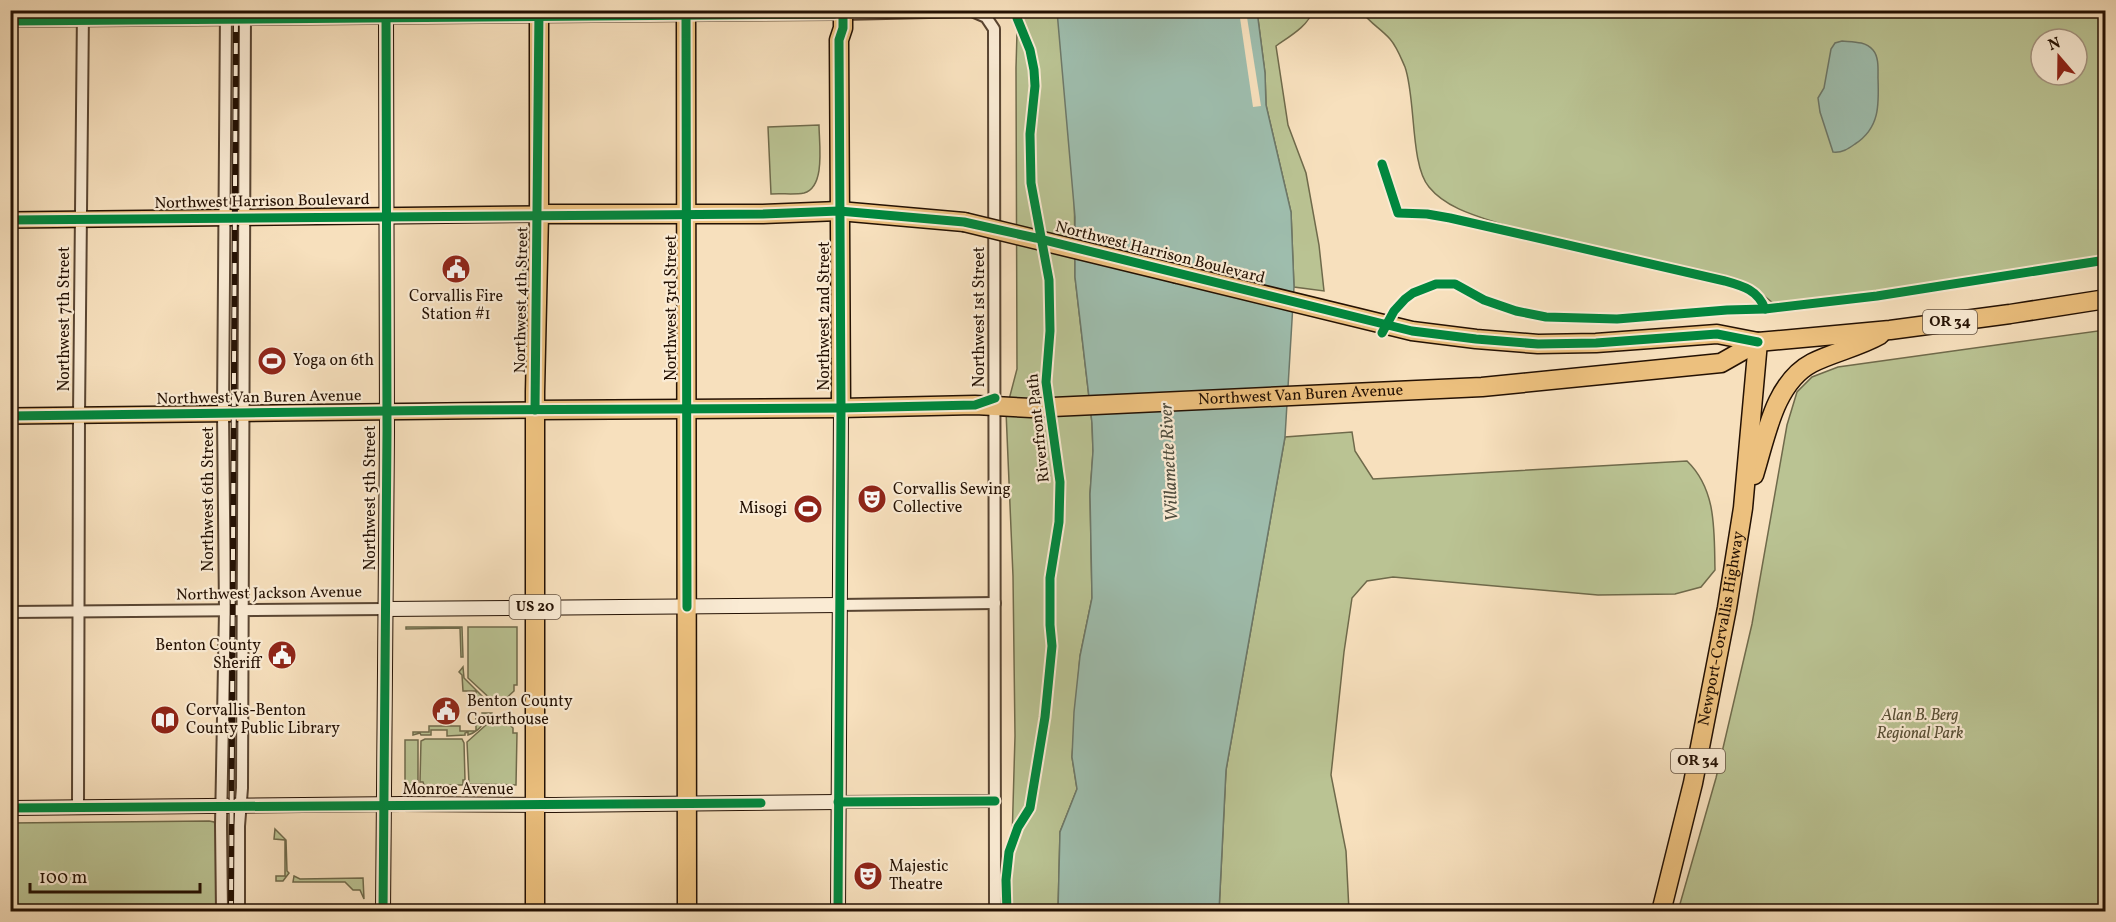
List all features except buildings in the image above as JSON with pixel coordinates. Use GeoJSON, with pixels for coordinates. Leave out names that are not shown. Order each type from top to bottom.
{"type":"FeatureCollection","features":[{"type":"Feature","properties":{"kind":"highway","name":"Northwest 2nd Street"},"geometry":{"type":"LineString","coordinates":[[838,12],[843,28],[839,40],[840,408]]}},
{"type":"Feature","properties":{"kind":"highway","name":"Northwest 3rd Street"},"geometry":{"type":"LineString","coordinates":[[686,13],[687,912]]}},
{"type":"Feature","properties":{"kind":"highway","name":"Northwest 4th Street"},"geometry":{"type":"LineString","coordinates":[[535,805],[539,14]]}},
{"type":"Feature","properties":{"kind":"highway","name":"Northwest Harrison Boulevard"},"geometry":{"type":"LineString","coordinates":[[538,214],[839,211],[964,222],[1412,331],[1538,344],[1596,343],[1716,334],[1758,342]]}},
{"type":"Feature","properties":{"kind":"highway","name":"OR 34"},"geometry":{"type":"LineString","coordinates":[[1758,342],[1890,330],[2106,299]]}},
{"type":"Feature","properties":{"kind":"highway","name":"OR 34"},"geometry":{"type":"LineString","coordinates":[[1743,508],[1775,410],[1788,382],[1809,364],[1869,342],[1890,330]]}},
{"type":"Feature","properties":{"kind":"highway","name":"Northwest Van Buren Avenue"},"geometry":{"type":"LineString","coordinates":[[536,410],[840,408],[915,405],[995,421],[1032,408],[1492,386],[1721,363],[1758,342]]}},
{"type":"Feature","properties":{"kind":"highway","name":"Newport-Corvallis Highway"},"geometry":{"type":"LineString","coordinates":[[1661,912],[1694,783],[1725,620],[1743,508],[1758,342]]}},
{"type":"Feature","properties":{"kind":"highway","name":"US 20"},"geometry":{"type":"LineString","coordinates":[[535,805],[535,912]]}},
{"type":"Feature","properties":{"kind":"main road","name":"Northwest Harrison Boulevard"},"geometry":{"type":"LineString","coordinates":[[10,220],[538,214]]}},
{"type":"Feature","properties":{"kind":"main road","name":"Northwest Van Buren Avenue"},"geometry":{"type":"LineString","coordinates":[[10,416],[536,410]]}},
{"type":"Feature","properties":{"kind":"street","name":"Northwest 1st Street"},"geometry":{"type":"LineString","coordinates":[[838,12],[972,11],[986,16],[993,25],[995,36],[995,912]]}},
{"type":"Feature","properties":{"kind":"street"},"geometry":{"type":"LineString","coordinates":[[10,21],[83,16],[226,14],[838,12]]}},
{"type":"Feature","properties":{"kind":"street","name":"Northwest 6th Street"},"geometry":{"type":"LineString","coordinates":[[222,912],[226,14]]}},
{"type":"Feature","properties":{"kind":"street","name":"Northwest 6th Street"},"geometry":{"type":"LineString","coordinates":[[239,912],[239,826],[242,806],[245,14]]}},
{"type":"Feature","properties":{"kind":"street","name":"Northwest 5th Street"},"geometry":{"type":"LineString","coordinates":[[383,912],[387,411],[386,14]]}},
{"type":"Feature","properties":{"kind":"street","name":"Northwest 7th Street"},"geometry":{"type":"LineString","coordinates":[[78,807],[83,16]]}},
{"type":"Feature","properties":{"kind":"street","name":"Northwest 2nd Street"},"geometry":{"type":"LineString","coordinates":[[838,912],[840,408]]}},
{"type":"Feature","properties":{"kind":"street","name":"Northwest Jackson Avenue"},"geometry":{"type":"LineString","coordinates":[[10,612],[995,603]]}},
{"type":"Feature","properties":{"kind":"street","name":"Monroe Avenue"},"geometry":{"type":"LineString","coordinates":[[10,808],[995,801]]}},
{"type":"Feature","properties":{"kind":"green space"},"geometry":{"type":"Polygon","coordinates":[[[1022,11],[1073,11],[1075,277],[1092,423],[1093,452],[1090,494],[1092,598],[1080,656],[1072,757],[1077,789],[1060,832],[1058,911],[1010,911],[1015,736],[1013,576],[1006,411],[1017,369],[1016,68],[1017,32],[1023,26],[1022,11]]]}},
{"type":"Feature","properties":{"kind":"green space"},"geometry":{"type":"Polygon","coordinates":[[[1257,11],[1312,11],[1303,26],[1276,46],[1288,125],[1306,173],[1319,245],[1324,291],[1294,287],[1291,212],[1266,105],[1265,73],[1257,11]]]}},
{"type":"Feature","properties":{"kind":"green space"},"geometry":{"type":"Polygon","coordinates":[[[1361,11],[2105,11],[2105,256],[1856,294],[1773,303],[1753,287],[1563,244],[1462,210],[1444,201],[1429,187],[1423,177],[1416,148],[1411,96],[1405,67],[1399,53],[1386,35],[1361,11]]]}},
{"type":"Feature","properties":{"kind":"green space"},"geometry":{"type":"Polygon","coordinates":[[[819,125],[820,163],[816,182],[804,193],[771,194],[768,127],[819,125]]]}},
{"type":"Feature","properties":{"kind":"green space"},"geometry":{"type":"Polygon","coordinates":[[[523,234],[527,235],[527,269],[523,275],[523,234]]]}},
{"type":"Feature","properties":{"kind":"green space","name":"Alan B. Berg Regional Park"},"geometry":{"type":"Polygon","coordinates":[[[2105,330],[2105,911],[1678,911],[1716,778],[1752,624],[1787,425],[1797,392],[1812,377],[1838,367],[2105,330]]]}},
{"type":"Feature","properties":{"kind":"green space"},"geometry":{"type":"Polygon","coordinates":[[[1352,432],[1355,451],[1373,479],[1687,461],[1697,472],[1709,498],[1714,526],[1715,570],[1701,587],[1675,594],[1598,595],[1393,577],[1367,581],[1352,598],[1331,775],[1346,851],[1349,911],[1219,912],[1226,770],[1285,437],[1352,432]]]}},
{"type":"Feature","properties":{"kind":"green space"},"geometry":{"type":"Polygon","coordinates":[[[406,627],[462,627],[463,657],[461,657],[460,628],[406,629],[406,627]]]}},
{"type":"Feature","properties":{"kind":"green space"},"geometry":{"type":"Polygon","coordinates":[[[468,627],[517,627],[517,685],[514,685],[514,691],[500,704],[495,703],[468,678],[468,627]]]}},
{"type":"Feature","properties":{"kind":"green space"},"geometry":{"type":"Polygon","coordinates":[[[463,667],[464,678],[492,706],[476,704],[476,691],[463,691],[462,675],[459,672],[463,667]]]}},
{"type":"Feature","properties":{"kind":"green space"},"geometry":{"type":"Polygon","coordinates":[[[482,713],[492,713],[476,731],[476,718],[482,718],[482,713]]]}},
{"type":"Feature","properties":{"kind":"green space"},"geometry":{"type":"Polygon","coordinates":[[[496,716],[501,717],[513,728],[513,733],[517,733],[516,785],[469,784],[467,742],[496,716]]]}},
{"type":"Feature","properties":{"kind":"green space"},"geometry":{"type":"Polygon","coordinates":[[[429,726],[460,726],[460,731],[476,731],[468,735],[468,732],[465,735],[447,736],[447,730],[431,730],[431,735],[420,733],[413,735],[413,732],[429,732],[429,726]]]}},
{"type":"Feature","properties":{"kind":"green space"},"geometry":{"type":"Polygon","coordinates":[[[425,739],[462,739],[465,780],[463,780],[463,785],[424,785],[420,782],[421,741],[425,739]]]}},
{"type":"Feature","properties":{"kind":"green space"},"geometry":{"type":"Polygon","coordinates":[[[405,740],[418,740],[418,782],[415,782],[415,785],[405,785],[405,740]]]}},
{"type":"Feature","properties":{"kind":"green space"},"geometry":{"type":"Polygon","coordinates":[[[214,822],[216,826],[216,911],[11,911],[11,823],[214,822]]]}},
{"type":"Feature","properties":{"kind":"green space"},"geometry":{"type":"Polygon","coordinates":[[[275,829],[286,840],[287,871],[289,873],[283,881],[276,881],[276,876],[285,876],[285,840],[274,839],[275,829]]]}},
{"type":"Feature","properties":{"kind":"green space"},"geometry":{"type":"Polygon","coordinates":[[[294,876],[300,879],[363,878],[364,899],[360,890],[353,890],[345,882],[293,882],[294,876]]]}},
{"type":"Feature","properties":{"kind":"water","name":"Willamette River"},"geometry":{"type":"Polygon","coordinates":[[[1057,11],[1257,11],[1265,73],[1266,105],[1291,212],[1294,287],[1285,437],[1226,770],[1219,911],[1058,911],[1060,832],[1077,789],[1072,757],[1074,712],[1080,656],[1092,598],[1090,494],[1093,451],[1092,423],[1075,277],[1075,217],[1057,11]]]}},
{"type":"Feature","properties":{"kind":"water"},"geometry":{"type":"Polygon","coordinates":[[[1842,41],[1863,43],[1875,53],[1878,67],[1878,106],[1874,123],[1863,138],[1845,150],[1833,152],[1820,112],[1818,98],[1824,88],[1831,49],[1835,43],[1842,41]]]}},
{"type":"Feature","properties":{"kind":"pier"},"geometry":{"type":"Polygon","coordinates":[[[1239,11],[1246,11],[1261,106],[1253,107],[1239,11]]]}},
{"type":"Feature","properties":{"kind":"railway"},"geometry":{"type":"LineString","coordinates":[[231,912],[236,10]]}},
{"type":"Feature","properties":{"kind":"cycle path"},"geometry":{"type":"LineString","coordinates":[[383,912],[387,431],[386,10]]}},
{"type":"Feature","properties":{"kind":"cycle path"},"geometry":{"type":"LineString","coordinates":[[535,410],[539,10]]}},
{"type":"Feature","properties":{"kind":"cycle path"},"geometry":{"type":"LineString","coordinates":[[686,10],[687,607]]}},
{"type":"Feature","properties":{"kind":"cycle path"},"geometry":{"type":"LineString","coordinates":[[838,912],[841,408],[839,40],[843,28],[843,10]]}},
{"type":"Feature","properties":{"kind":"cycle path","name":"Riverfront Path"},"geometry":{"type":"LineString","coordinates":[[1007,912],[1006,880],[1009,852],[1018,827],[1030,808],[1045,717],[1052,646],[1050,578],[1059,522],[1060,482],[1046,382],[1050,331],[1049,280],[1031,183],[1030,134],[1035,86],[1034,70],[1030,50],[1016,10]]}},
{"type":"Feature","properties":{"kind":"cycle path"},"geometry":{"type":"LineString","coordinates":[[10,21],[834,14]]}},
{"type":"Feature","properties":{"kind":"cycle path"},"geometry":{"type":"LineString","coordinates":[[1382,164],[1398,213],[1450,218],[1725,281],[1754,293],[1765,309]]}},
{"type":"Feature","properties":{"kind":"cycle path"},"geometry":{"type":"LineString","coordinates":[[10,220],[763,214],[839,211],[964,222],[1412,331],[1538,344],[1596,343],[1717,334],[1758,342]]}},
{"type":"Feature","properties":{"kind":"cycle path"},"geometry":{"type":"LineString","coordinates":[[1382,333],[1394,311],[1405,299],[1413,293],[1436,284],[1455,284],[1484,300],[1516,311],[1546,317],[1617,319],[1765,309],[1877,296],[2106,260]]}},
{"type":"Feature","properties":{"kind":"cycle path"},"geometry":{"type":"LineString","coordinates":[[10,416],[841,408],[975,405],[995,398]]}},
{"type":"Feature","properties":{"kind":"cycle path"},"geometry":{"type":"LineString","coordinates":[[838,802],[995,801]]}},
{"type":"Feature","properties":{"kind":"cycle path"},"geometry":{"type":"LineString","coordinates":[[10,808],[761,803]]}},
{"type":"Feature","properties":{"kind":"place","name":"Corvallis Fire Station #1"},"geometry":{"type":"Point","coordinates":[456,269]}},
{"type":"Feature","properties":{"kind":"place","name":"Yoga on 6th"},"geometry":{"type":"Point","coordinates":[272,361]}},
{"type":"Feature","properties":{"kind":"place","name":"Corvallis Sewing Collective"},"geometry":{"type":"Point","coordinates":[872,499]}},
{"type":"Feature","properties":{"kind":"place","name":"Misogi"},"geometry":{"type":"Point","coordinates":[808,509]}},
{"type":"Feature","properties":{"kind":"place","name":"Benton County Sheriff"},"geometry":{"type":"Point","coordinates":[282,655]}},
{"type":"Feature","properties":{"kind":"place","name":"Benton County Courthouse"},"geometry":{"type":"Point","coordinates":[446,711]}},
{"type":"Feature","properties":{"kind":"place","name":"Corvallis-Benton County Public Library"},"geometry":{"type":"Point","coordinates":[165,720]}},
{"type":"Feature","properties":{"kind":"place","name":"Majestic Theatre"},"geometry":{"type":"Point","coordinates":[868,876]}}]}
